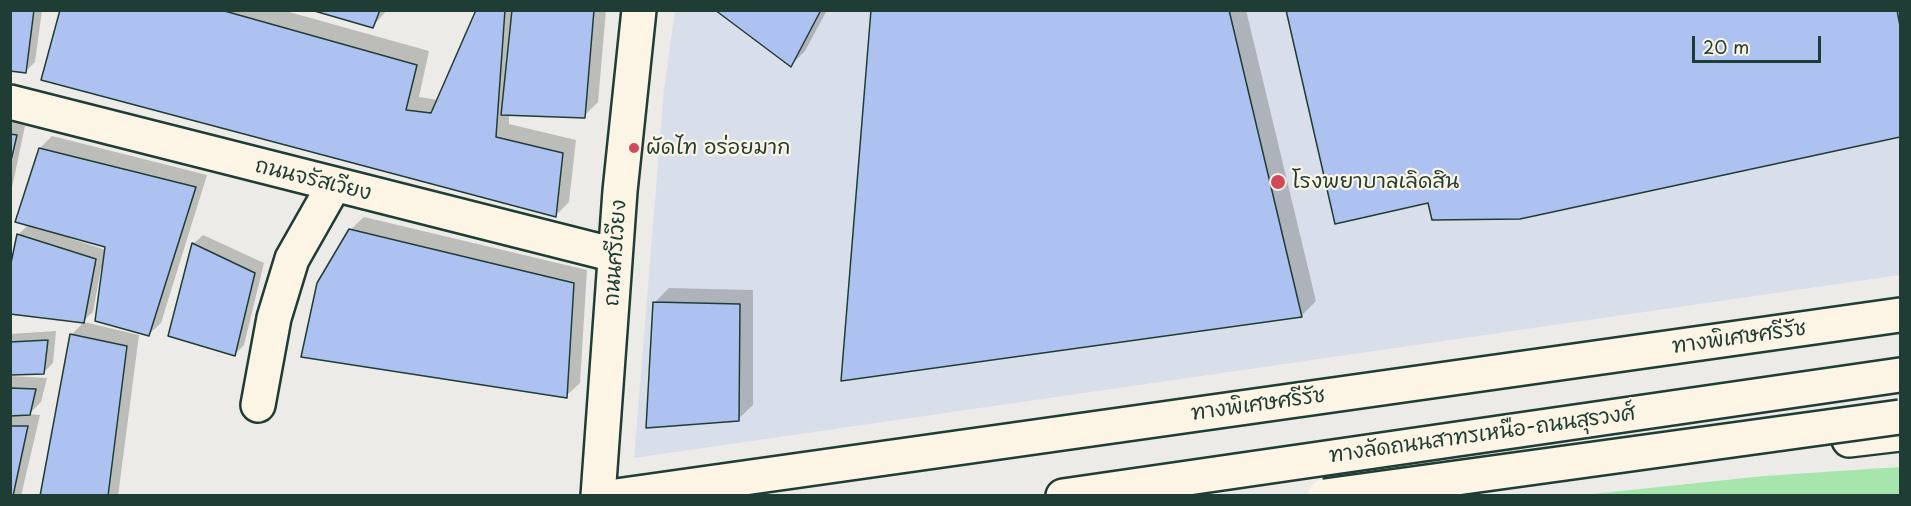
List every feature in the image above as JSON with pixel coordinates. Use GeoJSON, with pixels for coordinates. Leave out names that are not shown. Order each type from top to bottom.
{"type":"FeatureCollection","features":[{"type":"Feature","properties":{"kind":"main road","name":"ถนนศรีเวียง"},"geometry":{"type":"LineString","coordinates":[[598,495],[615,255],[639,10]]}},
{"type":"Feature","properties":{"kind":"main road","name":"ถนนจรัสเวียง"},"geometry":{"type":"LineString","coordinates":[[10,102],[615,255]]}},
{"type":"Feature","properties":{"kind":"main road"},"geometry":{"type":"LineString","coordinates":[[258,405],[274,318],[292,259],[334,185]]}},
{"type":"Feature","properties":{"kind":"main road","name":"ทางพิเศษศรีรัช"},"geometry":{"type":"LineString","coordinates":[[616,495],[1900,315]]}},
{"type":"Feature","properties":{"kind":"main road","name":"ทางลัดถนนสาทรเหนือ-ถนนสุรวงศ์"},"geometry":{"type":"LineString","coordinates":[[1063,495],[1900,375]]}},
{"type":"Feature","properties":{"kind":"main road"},"geometry":{"type":"LineString","coordinates":[[1623,415],[1634,468]]}},
{"type":"Feature","properties":{"kind":"main road"},"geometry":{"type":"LineString","coordinates":[[1326,495],[1900,417]]}},
{"type":"Feature","properties":{"kind":"main road"},"geometry":{"type":"LineString","coordinates":[[1415,495],[1900,434]]}},
{"type":"Feature","properties":{"kind":"shaded area","name":"โรงพยาบาลเลิดสิน"},"geometry":{"type":"Polygon","coordinates":[[[675,11],[1900,11],[1900,275],[634,458],[664,89],[675,11]]]}},
{"type":"Feature","properties":{"kind":"green space"},"geometry":{"type":"Polygon","coordinates":[[[1900,467],[1900,495],[1583,495],[1764,476],[1900,467]]]}},
{"type":"Feature","properties":{"kind":"building"},"geometry":{"type":"Polygon","coordinates":[[[10,10],[34,10],[26,73],[10,71],[10,10]]]}},
{"type":"Feature","properties":{"kind":"building"},"geometry":{"type":"Polygon","coordinates":[[[60,10],[221,10],[417,65],[406,110],[431,113],[476,10],[505,10],[496,137],[563,153],[556,217],[41,80],[60,10]]]}},
{"type":"Feature","properties":{"kind":"building"},"geometry":{"type":"Polygon","coordinates":[[[311,10],[380,10],[373,28],[311,10]]]}},
{"type":"Feature","properties":{"kind":"building"},"geometry":{"type":"Polygon","coordinates":[[[512,10],[594,10],[585,118],[501,115],[512,10]]]}},
{"type":"Feature","properties":{"kind":"building"},"geometry":{"type":"Polygon","coordinates":[[[715,10],[821,10],[791,67],[715,10]]]}},
{"type":"Feature","properties":{"kind":"building"},"geometry":{"type":"Polygon","coordinates":[[[871,10],[1229,10],[1302,317],[841,381],[871,10]]]}},
{"type":"Feature","properties":{"kind":"building"},"geometry":{"type":"Polygon","coordinates":[[[1286,10],[1897,10],[1900,26],[1900,137],[1520,219],[1432,220],[1428,203],[1335,224],[1286,10]]]}},
{"type":"Feature","properties":{"kind":"building"},"geometry":{"type":"Polygon","coordinates":[[[10,134],[17,135],[10,165],[10,134]]]}},
{"type":"Feature","properties":{"kind":"building"},"geometry":{"type":"Polygon","coordinates":[[[39,148],[196,187],[149,336],[95,321],[105,247],[15,222],[39,148]]]}},
{"type":"Feature","properties":{"kind":"building"},"geometry":{"type":"Polygon","coordinates":[[[349,229],[574,283],[567,398],[301,357],[317,283],[349,229]]]}},
{"type":"Feature","properties":{"kind":"building"},"geometry":{"type":"Polygon","coordinates":[[[17,234],[96,259],[84,323],[10,314],[10,268],[17,234]]]}},
{"type":"Feature","properties":{"kind":"building"},"geometry":{"type":"Polygon","coordinates":[[[192,243],[255,273],[235,356],[168,336],[192,243]]]}},
{"type":"Feature","properties":{"kind":"building"},"geometry":{"type":"Polygon","coordinates":[[[653,302],[740,304],[739,421],[646,428],[653,302]]]}},
{"type":"Feature","properties":{"kind":"building"},"geometry":{"type":"Polygon","coordinates":[[[70,334],[127,346],[108,496],[40,496],[70,334]]]}},
{"type":"Feature","properties":{"kind":"building"},"geometry":{"type":"Polygon","coordinates":[[[48,340],[44,374],[10,375],[10,342],[48,340]]]}},
{"type":"Feature","properties":{"kind":"building"},"geometry":{"type":"Polygon","coordinates":[[[10,388],[36,389],[30,415],[10,416],[10,388]]]}},
{"type":"Feature","properties":{"kind":"building"},"geometry":{"type":"Polygon","coordinates":[[[10,426],[28,426],[13,496],[10,496],[10,426]]]}},
{"type":"Feature","properties":{"kind":"place","name":"ผัดไท อร่อยมาก"},"geometry":{"type":"Point","coordinates":[634,148]}},
{"type":"Feature","properties":{"kind":"place","name":"โรงพยาบาลเลิดสิน"},"geometry":{"type":"Point","coordinates":[1278,182]}}]}
